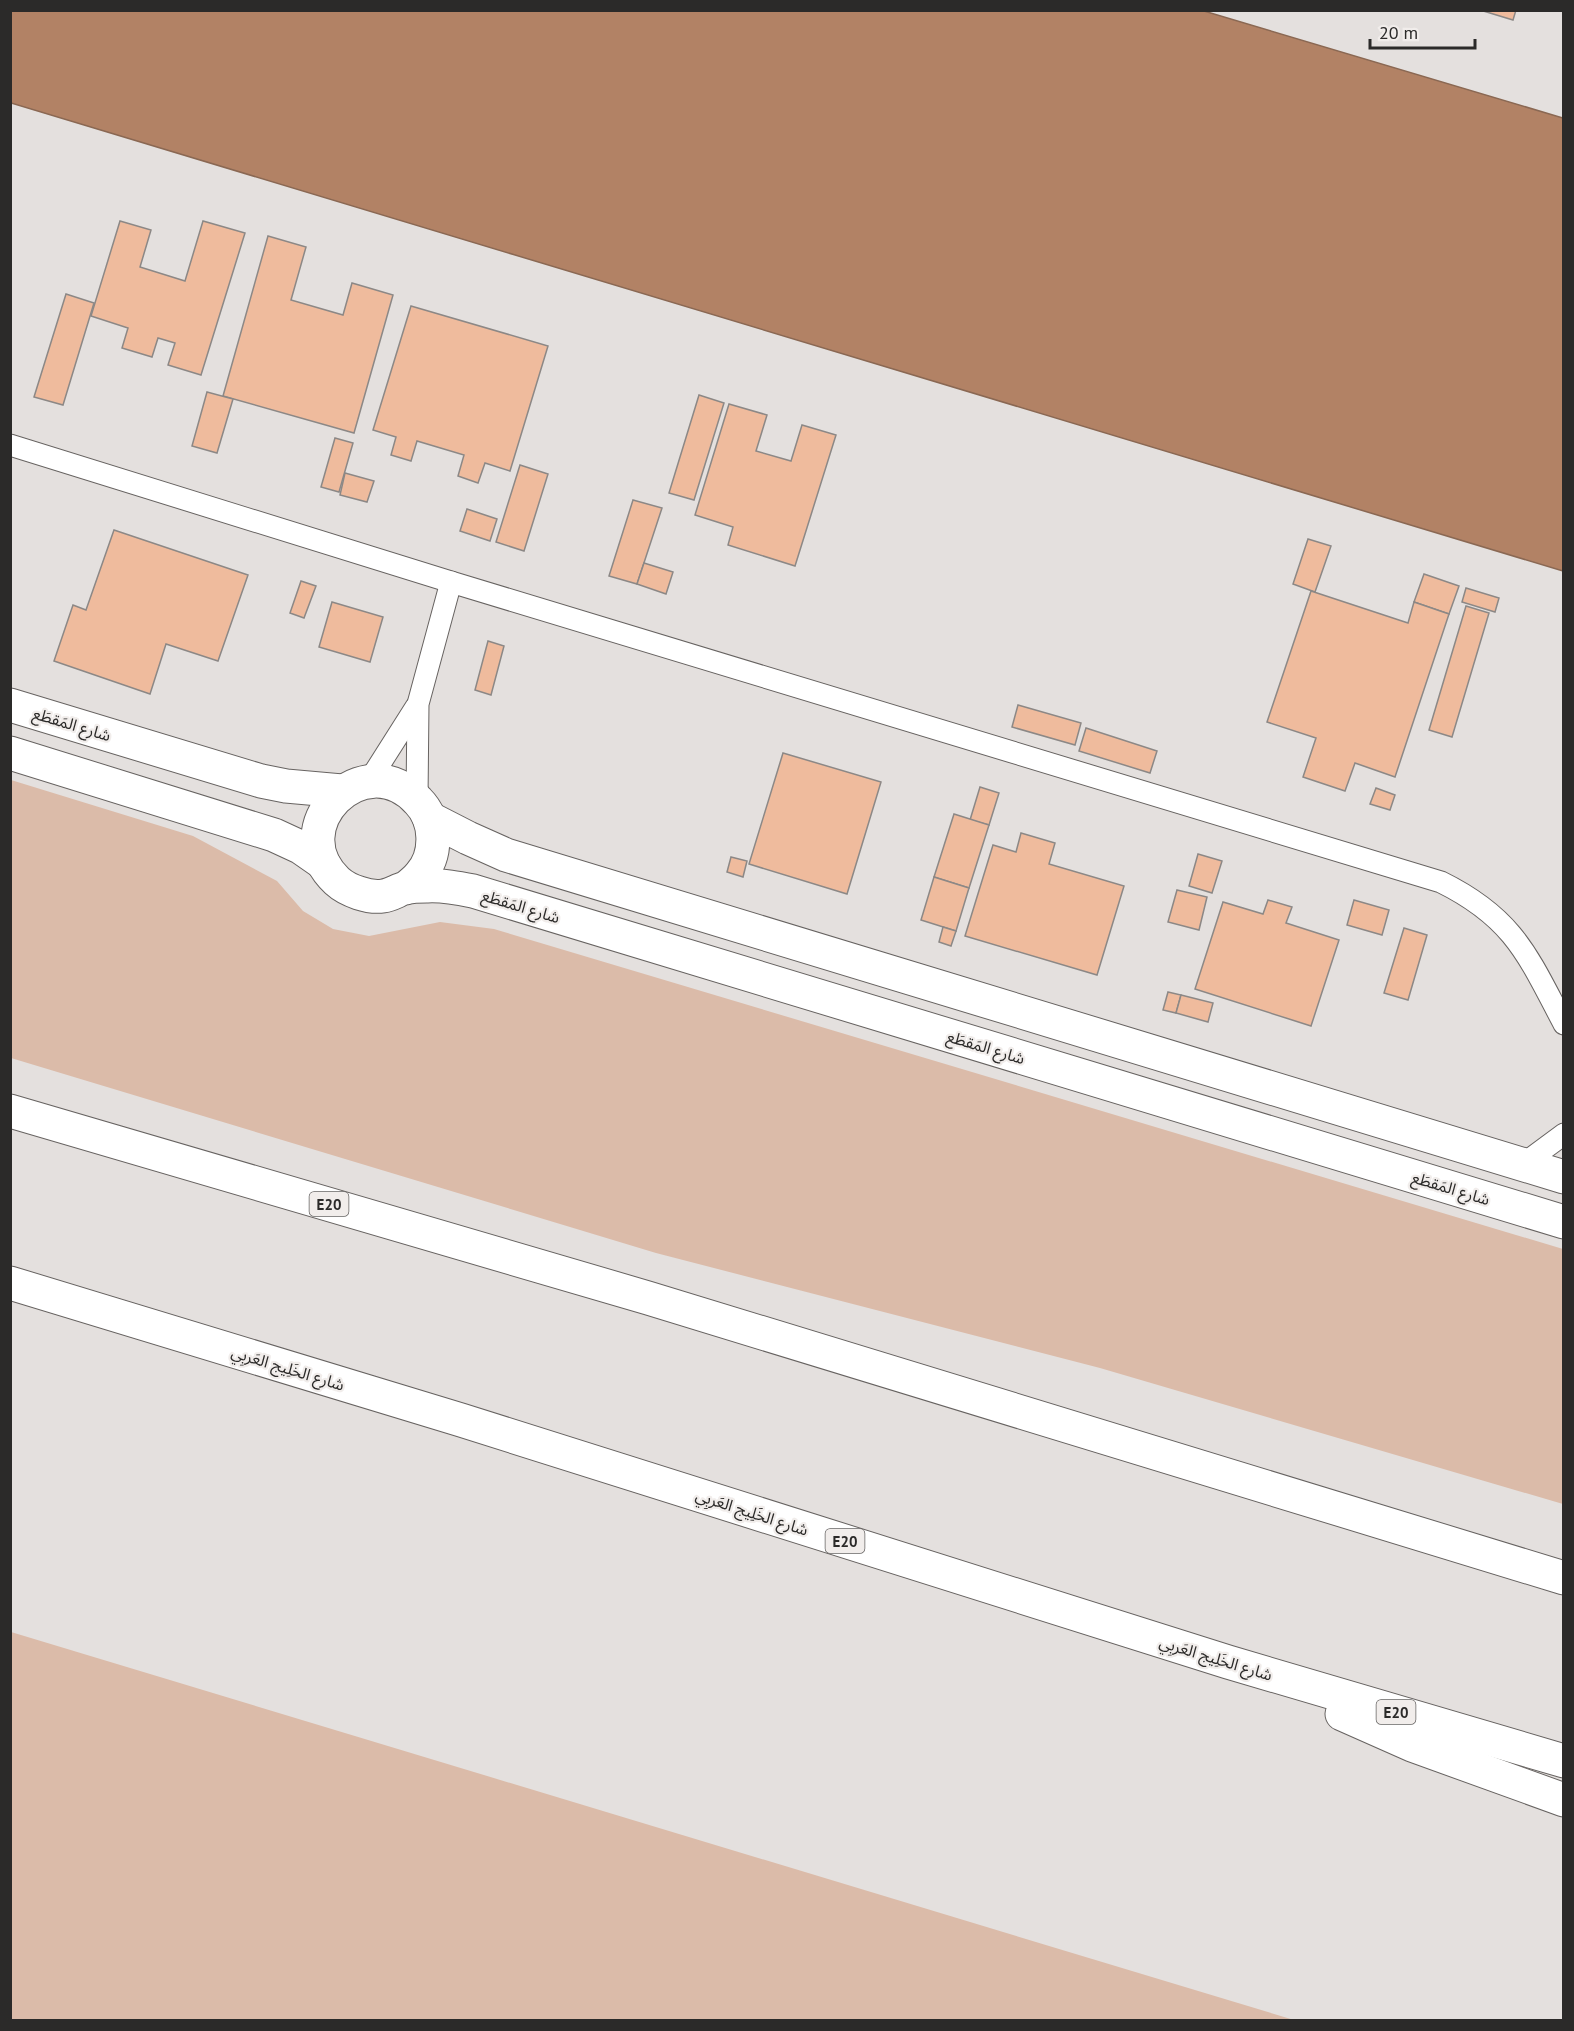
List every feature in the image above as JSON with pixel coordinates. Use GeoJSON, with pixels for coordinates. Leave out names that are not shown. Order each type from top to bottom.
{"type":"FeatureCollection","features":[{"type":"Feature","properties":{"kind":"main road","name":"شارع المَقطَع"},"geometry":{"type":"LineString","coordinates":[[10,705],[261,781],[286,786],[356,786]]}},
{"type":"Feature","properties":{"kind":"main road"},"geometry":{"type":"LineString","coordinates":[[10,753],[274,835],[300,847],[322,863],[338,882],[359,893],[383,896],[406,888],[421,874],[430,857],[433,837],[423,808]]}},
{"type":"Feature","properties":{"kind":"main road"},"geometry":{"type":"LineString","coordinates":[[322,863],[318,843],[320,823],[328,805],[356,786],[387,782],[403,788],[423,808],[468,838],[506,855],[1563,1177]]}},
{"type":"Feature","properties":{"kind":"main road","name":"شارع المَقطَع"},"geometry":{"type":"LineString","coordinates":[[406,888],[451,887],[472,891],[1563,1222]]}},
{"type":"Feature","properties":{"kind":"main road","name":"E20"},"geometry":{"type":"LineString","coordinates":[[10,1111],[648,1298],[1563,1578]]}},
{"type":"Feature","properties":{"kind":"main road","name":"شارع الخَلِيج العَربِي"},"geometry":{"type":"LineString","coordinates":[[10,1283],[483,1427],[1228,1662],[1563,1761]]}},
{"type":"Feature","properties":{"kind":"main road"},"geometry":{"type":"LineString","coordinates":[[1402,1528],[1563,1567]]}},
{"type":"Feature","properties":{"kind":"main road"},"geometry":{"type":"LineString","coordinates":[[1228,1662],[1412,1745],[1563,1800]]}},
{"type":"Feature","properties":{"kind":"lane"},"geometry":{"type":"LineString","coordinates":[[10,445],[451,582],[1441,882],[1468,895],[1491,912],[1512,933],[1528,957],[1563,1024]]}},
{"type":"Feature","properties":{"kind":"lane"},"geometry":{"type":"LineString","coordinates":[[423,808],[418,704],[451,582]]}},
{"type":"Feature","properties":{"kind":"lane"},"geometry":{"type":"LineString","coordinates":[[356,786],[418,704]]}},
{"type":"Feature","properties":{"kind":"lane"},"geometry":{"type":"LineString","coordinates":[[1522,1165],[1563,1134]]}},
{"type":"Feature","properties":{"kind":"shaded area"},"geometry":{"type":"Polygon","coordinates":[[[10,11],[1204,11],[1563,118],[1563,571],[11,103],[10,11]]]}},
{"type":"Feature","properties":{"kind":"shaded area"},"geometry":{"type":"Polygon","coordinates":[[[11,780],[193,836],[277,881],[303,911],[333,929],[369,936],[440,922],[494,929],[1563,1249],[1563,1504],[1100,1368],[656,1253],[11,1058],[11,780]]]}},
{"type":"Feature","properties":{"kind":"shaded area"},"geometry":{"type":"Polygon","coordinates":[[[11,1632],[1294,2020],[11,2020],[11,1632]]]}},
{"type":"Feature","properties":{"kind":"building"},"geometry":{"type":"Polygon","coordinates":[[[1480,10],[1516,10],[1513,20],[1480,10]]]}},
{"type":"Feature","properties":{"kind":"building"},"geometry":{"type":"Polygon","coordinates":[[[120,221],[151,230],[140,267],[185,281],[203,221],[245,233],[201,375],[168,365],[175,343],[158,338],[152,357],[122,348],[128,328],[91,316],[120,221]]]}},
{"type":"Feature","properties":{"kind":"building"},"geometry":{"type":"Polygon","coordinates":[[[268,236],[306,247],[291,300],[343,315],[352,283],[393,295],[354,433],[223,396],[268,236]]]}},
{"type":"Feature","properties":{"kind":"building"},"geometry":{"type":"Polygon","coordinates":[[[66,294],[94,303],[63,405],[34,397],[66,294]]]}},
{"type":"Feature","properties":{"kind":"building"},"geometry":{"type":"Polygon","coordinates":[[[411,306],[548,346],[510,471],[485,463],[478,483],[458,476],[464,455],[417,441],[411,461],[391,455],[396,437],[373,430],[411,306]]]}},
{"type":"Feature","properties":{"kind":"building"},"geometry":{"type":"Polygon","coordinates":[[[207,392],[233,399],[217,453],[192,446],[207,392]]]}},
{"type":"Feature","properties":{"kind":"building"},"geometry":{"type":"Polygon","coordinates":[[[699,395],[724,403],[694,500],[669,493],[699,395]]]}},
{"type":"Feature","properties":{"kind":"building"},"geometry":{"type":"Polygon","coordinates":[[[729,404],[767,415],[756,451],[791,461],[802,425],[836,435],[795,566],[728,545],[733,527],[695,515],[729,404]]]}},
{"type":"Feature","properties":{"kind":"building"},"geometry":{"type":"Polygon","coordinates":[[[335,438],[353,443],[339,492],[321,487],[335,438]]]}},
{"type":"Feature","properties":{"kind":"building"},"geometry":{"type":"Polygon","coordinates":[[[520,465],[548,474],[524,551],[496,542],[520,465]]]}},
{"type":"Feature","properties":{"kind":"building"},"geometry":{"type":"Polygon","coordinates":[[[345,473],[374,481],[367,502],[340,495],[345,473]]]}},
{"type":"Feature","properties":{"kind":"building"},"geometry":{"type":"Polygon","coordinates":[[[633,500],[662,508],[637,584],[609,576],[633,500]]]}},
{"type":"Feature","properties":{"kind":"building"},"geometry":{"type":"Polygon","coordinates":[[[467,509],[497,519],[490,541],[460,531],[467,509]]]}},
{"type":"Feature","properties":{"kind":"building"},"geometry":{"type":"Polygon","coordinates":[[[114,530],[248,575],[218,661],[166,644],[150,694],[54,661],[73,605],[86,610],[114,530]]]}},
{"type":"Feature","properties":{"kind":"building"},"geometry":{"type":"Polygon","coordinates":[[[1308,539],[1331,546],[1315,592],[1293,584],[1308,539]]]}},
{"type":"Feature","properties":{"kind":"building"},"geometry":{"type":"Polygon","coordinates":[[[644,563],[673,572],[666,594],[637,584],[644,563]]]}},
{"type":"Feature","properties":{"kind":"building"},"geometry":{"type":"Polygon","coordinates":[[[1424,574],[1459,586],[1449,614],[1414,602],[1424,574]]]}},
{"type":"Feature","properties":{"kind":"building"},"geometry":{"type":"Polygon","coordinates":[[[301,581],[316,586],[304,618],[290,613],[301,581]]]}},
{"type":"Feature","properties":{"kind":"building"},"geometry":{"type":"Polygon","coordinates":[[[1466,588],[1499,598],[1495,612],[1462,602],[1466,588]]]}},
{"type":"Feature","properties":{"kind":"building"},"geometry":{"type":"Polygon","coordinates":[[[1311,591],[1408,623],[1414,602],[1449,614],[1395,777],[1355,763],[1345,791],[1303,777],[1316,738],[1267,722],[1311,591]]]}},
{"type":"Feature","properties":{"kind":"building"},"geometry":{"type":"Polygon","coordinates":[[[332,602],[383,617],[370,662],[319,647],[332,602]]]}},
{"type":"Feature","properties":{"kind":"building"},"geometry":{"type":"Polygon","coordinates":[[[1466,606],[1489,613],[1452,737],[1429,730],[1466,606]]]}},
{"type":"Feature","properties":{"kind":"building"},"geometry":{"type":"Polygon","coordinates":[[[488,641],[504,646],[491,695],[475,690],[488,641]]]}},
{"type":"Feature","properties":{"kind":"building"},"geometry":{"type":"Polygon","coordinates":[[[1018,705],[1081,723],[1075,745],[1012,727],[1018,705]]]}},
{"type":"Feature","properties":{"kind":"building"},"geometry":{"type":"Polygon","coordinates":[[[1086,728],[1157,751],[1150,773],[1079,751],[1086,728]]]}},
{"type":"Feature","properties":{"kind":"building"},"geometry":{"type":"Polygon","coordinates":[[[783,753],[881,782],[847,894],[749,864],[783,753]]]}},
{"type":"Feature","properties":{"kind":"building"},"geometry":{"type":"Polygon","coordinates":[[[980,787],[999,793],[989,825],[970,820],[980,787]]]}},
{"type":"Feature","properties":{"kind":"building"},"geometry":{"type":"Polygon","coordinates":[[[1376,788],[1395,795],[1390,810],[1370,804],[1376,788]]]}},
{"type":"Feature","properties":{"kind":"building"},"geometry":{"type":"Polygon","coordinates":[[[954,814],[989,825],[969,888],[934,877],[954,814]]]}},
{"type":"Feature","properties":{"kind":"building"},"geometry":{"type":"Polygon","coordinates":[[[1021,833],[1055,843],[1049,864],[1124,886],[1097,975],[965,936],[993,845],[1016,852],[1021,833]]]}},
{"type":"Feature","properties":{"kind":"building"},"geometry":{"type":"Polygon","coordinates":[[[1198,854],[1222,861],[1212,893],[1189,886],[1198,854]]]}},
{"type":"Feature","properties":{"kind":"building"},"geometry":{"type":"Polygon","coordinates":[[[731,857],[747,861],[743,877],[727,872],[731,857]]]}},
{"type":"Feature","properties":{"kind":"building"},"geometry":{"type":"Polygon","coordinates":[[[934,877],[969,888],[956,931],[921,920],[934,877]]]}},
{"type":"Feature","properties":{"kind":"building"},"geometry":{"type":"Polygon","coordinates":[[[1177,890],[1207,897],[1199,930],[1168,922],[1177,890]]]}},
{"type":"Feature","properties":{"kind":"building"},"geometry":{"type":"Polygon","coordinates":[[[1268,900],[1292,907],[1286,923],[1339,940],[1311,1026],[1195,989],[1223,902],[1263,914],[1268,900]]]}},
{"type":"Feature","properties":{"kind":"building"},"geometry":{"type":"Polygon","coordinates":[[[1354,900],[1389,910],[1382,935],[1347,925],[1354,900]]]}},
{"type":"Feature","properties":{"kind":"building"},"geometry":{"type":"Polygon","coordinates":[[[943,927],[956,931],[951,946],[939,942],[943,927]]]}},
{"type":"Feature","properties":{"kind":"building"},"geometry":{"type":"Polygon","coordinates":[[[1404,928],[1427,935],[1408,1000],[1384,993],[1404,928]]]}},
{"type":"Feature","properties":{"kind":"building"},"geometry":{"type":"Polygon","coordinates":[[[1168,992],[1181,995],[1176,1013],[1163,1010],[1168,992]]]}},
{"type":"Feature","properties":{"kind":"building"},"geometry":{"type":"Polygon","coordinates":[[[1181,995],[1213,1003],[1208,1022],[1176,1013],[1181,995]]]}}]}
